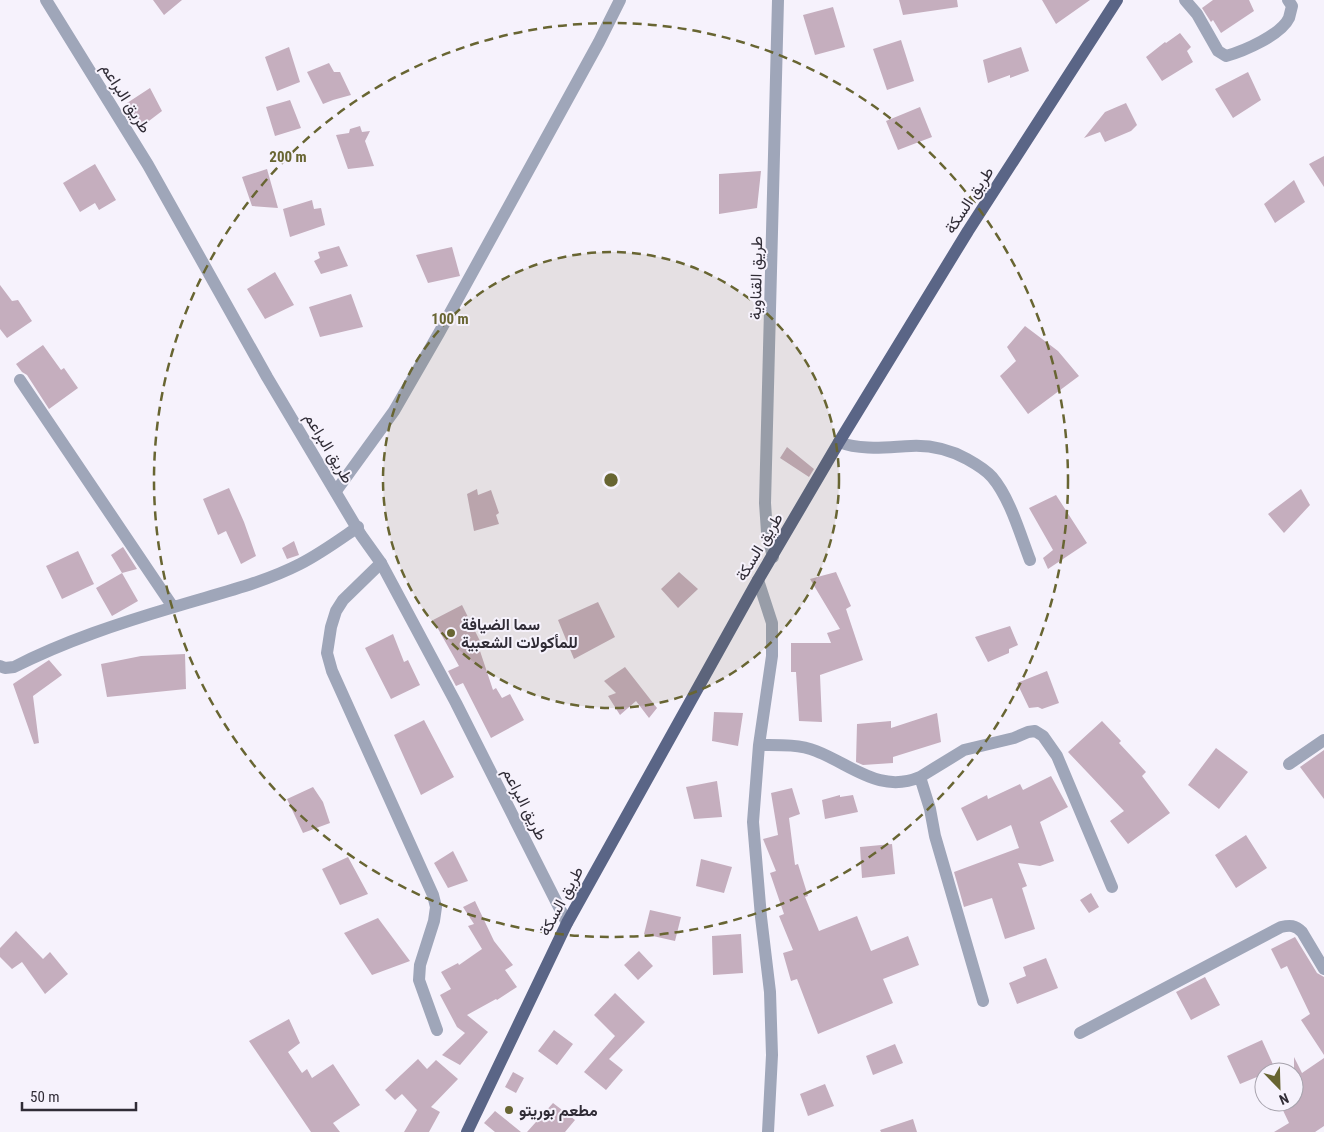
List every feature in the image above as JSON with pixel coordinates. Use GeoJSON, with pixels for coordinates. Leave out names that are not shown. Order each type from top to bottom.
{"type":"FeatureCollection","features":[{"type":"Feature","properties":{"kind":"main road","name":"طريق السكة"},"geometry":{"type":"LineString","coordinates":[[468,1132],[567,923],[758,580],[839,442],[968,231],[1117,0]]}},
{"type":"Feature","properties":{"kind":"street","name":"طريق البراعم"},"geometry":{"type":"LineString","coordinates":[[46,0],[148,165],[268,377],[361,535],[381,563],[456,703],[567,923]]}},
{"type":"Feature","properties":{"kind":"street"},"geometry":{"type":"LineString","coordinates":[[336,491],[398,404],[620,0]]}},
{"type":"Feature","properties":{"kind":"street","name":"طريق القناوية"},"geometry":{"type":"LineString","coordinates":[[773,557],[767,532],[765,503],[778,0]]}},
{"type":"Feature","properties":{"kind":"street"},"geometry":{"type":"LineString","coordinates":[[1185,0],[1197,14],[1218,50],[1226,56],[1254,46],[1279,31],[1289,18],[1294,2]]}},
{"type":"Feature","properties":{"kind":"street"},"geometry":{"type":"LineString","coordinates":[[20,380],[173,607]]}},
{"type":"Feature","properties":{"kind":"street"},"geometry":{"type":"LineString","coordinates":[[839,442],[870,448],[914,446],[941,449],[955,453],[982,468],[992,476],[1002,491],[1030,560]]}},
{"type":"Feature","properties":{"kind":"street"},"geometry":{"type":"LineString","coordinates":[[0,666],[5,668],[14,667],[69,641],[173,607],[248,586],[300,564],[336,543],[358,527]]}},
{"type":"Feature","properties":{"kind":"street"},"geometry":{"type":"LineString","coordinates":[[381,563],[343,600],[336,611],[331,627],[327,653],[332,672],[436,906],[434,921],[420,965],[419,980],[437,1030]]}},
{"type":"Feature","properties":{"kind":"street"},"geometry":{"type":"LineString","coordinates":[[758,580],[772,623],[772,656],[759,744],[753,822],[770,992],[772,1055],[768,1132]]}},
{"type":"Feature","properties":{"kind":"street"},"geometry":{"type":"LineString","coordinates":[[759,744],[815,750],[869,777],[885,782],[904,782],[920,777],[964,750],[1035,731],[1043,736],[1057,756],[1112,887]]}},
{"type":"Feature","properties":{"kind":"street"},"geometry":{"type":"LineString","coordinates":[[1289,764],[1324,740]]}},
{"type":"Feature","properties":{"kind":"street"},"geometry":{"type":"LineString","coordinates":[[920,777],[930,809],[935,836],[983,1001]]}},
{"type":"Feature","properties":{"kind":"street"},"geometry":{"type":"LineString","coordinates":[[1080,1033],[1281,927],[1289,925],[1297,927],[1302,932],[1324,969]]}},
{"type":"Feature","properties":{"kind":"building"},"geometry":{"type":"Polygon","coordinates":[[[153,0],[182,0],[164,15],[153,0]]]}},
{"type":"Feature","properties":{"kind":"building"},"geometry":{"type":"Polygon","coordinates":[[[899,0],[957,0],[958,7],[903,15],[899,0]]]}},
{"type":"Feature","properties":{"kind":"building"},"geometry":{"type":"Polygon","coordinates":[[[1042,0],[1090,0],[1056,24],[1042,0]]]}},
{"type":"Feature","properties":{"kind":"building"},"geometry":{"type":"Polygon","coordinates":[[[1213,0],[1249,0],[1254,11],[1221,33],[1202,8],[1213,0]]]}},
{"type":"Feature","properties":{"kind":"building"},"geometry":{"type":"Polygon","coordinates":[[[833,7],[845,47],[815,55],[803,15],[833,7]]]}},
{"type":"Feature","properties":{"kind":"building"},"geometry":{"type":"Polygon","coordinates":[[[1180,33],[1191,47],[1187,51],[1193,62],[1162,81],[1146,57],[1180,33]]]}},
{"type":"Feature","properties":{"kind":"building"},"geometry":{"type":"Polygon","coordinates":[[[901,40],[914,81],[887,90],[873,49],[901,40]]]}},
{"type":"Feature","properties":{"kind":"building"},"geometry":{"type":"Polygon","coordinates":[[[289,47],[300,82],[277,91],[265,57],[289,47]]]}},
{"type":"Feature","properties":{"kind":"building"},"geometry":{"type":"Polygon","coordinates":[[[1021,47],[1029,71],[988,83],[983,60],[1021,47]]]}},
{"type":"Feature","properties":{"kind":"building"},"geometry":{"type":"Polygon","coordinates":[[[329,63],[334,72],[340,72],[351,95],[323,104],[307,72],[329,63]]]}},
{"type":"Feature","properties":{"kind":"building"},"geometry":{"type":"Polygon","coordinates":[[[1248,72],[1261,100],[1233,118],[1215,89],[1248,72]]]}},
{"type":"Feature","properties":{"kind":"building"},"geometry":{"type":"Polygon","coordinates":[[[150,88],[162,111],[141,127],[124,105],[150,88]]]}},
{"type":"Feature","properties":{"kind":"building"},"geometry":{"type":"Polygon","coordinates":[[[290,100],[301,128],[275,136],[266,107],[290,100]]]}},
{"type":"Feature","properties":{"kind":"building"},"geometry":{"type":"Polygon","coordinates":[[[1126,103],[1137,125],[1131,131],[1105,142],[1100,132],[1084,138],[1105,112],[1126,103]]]}},
{"type":"Feature","properties":{"kind":"building"},"geometry":{"type":"Polygon","coordinates":[[[920,107],[932,137],[898,150],[886,121],[920,107]]]}},
{"type":"Feature","properties":{"kind":"building"},"geometry":{"type":"Polygon","coordinates":[[[360,126],[362,132],[370,131],[365,141],[374,166],[348,169],[336,135],[349,133],[350,129],[360,126]]]}},
{"type":"Feature","properties":{"kind":"building"},"geometry":{"type":"Polygon","coordinates":[[[1324,156],[1324,187],[1309,164],[1324,156]]]}},
{"type":"Feature","properties":{"kind":"building"},"geometry":{"type":"Polygon","coordinates":[[[95,164],[116,200],[99,210],[95,203],[80,212],[63,183],[95,164]]]}},
{"type":"Feature","properties":{"kind":"building"},"geometry":{"type":"Polygon","coordinates":[[[267,169],[278,208],[252,206],[242,177],[267,169]]]}},
{"type":"Feature","properties":{"kind":"building"},"geometry":{"type":"Polygon","coordinates":[[[761,171],[757,208],[719,214],[719,174],[761,171]]]}},
{"type":"Feature","properties":{"kind":"building"},"geometry":{"type":"Polygon","coordinates":[[[1294,180],[1305,202],[1275,223],[1264,204],[1294,180]]]}},
{"type":"Feature","properties":{"kind":"building"},"geometry":{"type":"Polygon","coordinates":[[[312,200],[314,209],[321,208],[325,225],[290,237],[283,209],[312,200]]]}},
{"type":"Feature","properties":{"kind":"building"},"geometry":{"type":"Polygon","coordinates":[[[339,246],[348,266],[321,274],[314,261],[320,258],[318,252],[339,246]]]}},
{"type":"Feature","properties":{"kind":"building"},"geometry":{"type":"Polygon","coordinates":[[[452,247],[460,276],[428,283],[416,255],[452,247]]]}},
{"type":"Feature","properties":{"kind":"building"},"geometry":{"type":"Polygon","coordinates":[[[275,272],[294,305],[265,319],[247,289],[275,272]]]}},
{"type":"Feature","properties":{"kind":"building"},"geometry":{"type":"Polygon","coordinates":[[[0,285],[12,301],[18,300],[32,321],[7,338],[0,329],[0,285]]]}},
{"type":"Feature","properties":{"kind":"building"},"geometry":{"type":"Polygon","coordinates":[[[351,294],[363,327],[320,337],[309,307],[351,294]]]}},
{"type":"Feature","properties":{"kind":"building"},"geometry":{"type":"Polygon","coordinates":[[[1025,326],[1058,351],[1079,376],[1028,414],[1000,376],[1016,361],[1007,347],[1025,326]]]}},
{"type":"Feature","properties":{"kind":"building"},"geometry":{"type":"Polygon","coordinates":[[[43,345],[61,370],[64,368],[78,388],[49,409],[27,375],[16,364],[43,345]]]}},
{"type":"Feature","properties":{"kind":"building"},"geometry":{"type":"Polygon","coordinates":[[[787,447],[814,469],[809,477],[780,458],[787,447]]]}},
{"type":"Feature","properties":{"kind":"building"},"geometry":{"type":"Polygon","coordinates":[[[229,488],[256,556],[241,564],[226,531],[218,535],[203,499],[229,488]]]}},
{"type":"Feature","properties":{"kind":"building"},"geometry":{"type":"Polygon","coordinates":[[[477,489],[478,495],[491,490],[499,513],[496,515],[499,524],[474,531],[467,494],[477,489]]]}},
{"type":"Feature","properties":{"kind":"building"},"geometry":{"type":"Polygon","coordinates":[[[1301,489],[1310,505],[1284,533],[1268,514],[1301,489]]]}},
{"type":"Feature","properties":{"kind":"building"},"geometry":{"type":"Polygon","coordinates":[[[1056,495],[1087,543],[1048,569],[1043,558],[1053,550],[1029,508],[1056,495]]]}},
{"type":"Feature","properties":{"kind":"building"},"geometry":{"type":"Polygon","coordinates":[[[294,541],[299,555],[287,559],[282,548],[294,541]]]}},
{"type":"Feature","properties":{"kind":"building"},"geometry":{"type":"Polygon","coordinates":[[[123,547],[137,569],[122,573],[111,555],[123,547]]]}},
{"type":"Feature","properties":{"kind":"building"},"geometry":{"type":"Polygon","coordinates":[[[78,551],[94,584],[62,599],[46,566],[78,551]]]}},
{"type":"Feature","properties":{"kind":"building"},"geometry":{"type":"Polygon","coordinates":[[[679,572],[698,589],[678,608],[661,589],[679,572]]]}},
{"type":"Feature","properties":{"kind":"building"},"geometry":{"type":"Polygon","coordinates":[[[836,572],[851,606],[846,609],[863,660],[820,675],[822,722],[799,721],[796,672],[791,672],[791,643],[831,643],[827,633],[840,629],[810,579],[836,572]]]}},
{"type":"Feature","properties":{"kind":"building"},"geometry":{"type":"Polygon","coordinates":[[[122,573],[138,601],[112,616],[96,588],[122,573]]]}},
{"type":"Feature","properties":{"kind":"building"},"geometry":{"type":"Polygon","coordinates":[[[598,602],[615,637],[574,659],[558,620],[598,602]]]}},
{"type":"Feature","properties":{"kind":"building"},"geometry":{"type":"Polygon","coordinates":[[[462,605],[480,641],[477,642],[493,690],[496,688],[502,698],[510,694],[524,720],[491,738],[463,683],[456,686],[448,671],[459,666],[433,620],[462,605]]]}},
{"type":"Feature","properties":{"kind":"building"},"geometry":{"type":"Polygon","coordinates":[[[1010,626],[1018,645],[1009,649],[1009,653],[988,662],[975,637],[1010,626]]]}},
{"type":"Feature","properties":{"kind":"building"},"geometry":{"type":"Polygon","coordinates":[[[393,634],[404,662],[408,660],[420,685],[391,699],[365,648],[393,634]]]}},
{"type":"Feature","properties":{"kind":"building"},"geometry":{"type":"Polygon","coordinates":[[[185,654],[186,689],[107,697],[101,664],[141,656],[185,654]]]}},
{"type":"Feature","properties":{"kind":"building"},"geometry":{"type":"Polygon","coordinates":[[[49,660],[62,675],[33,696],[39,743],[34,744],[13,684],[49,660]]]}},
{"type":"Feature","properties":{"kind":"building"},"geometry":{"type":"Polygon","coordinates":[[[625,667],[657,708],[649,718],[636,701],[620,715],[608,696],[616,693],[604,681],[625,667]]]}},
{"type":"Feature","properties":{"kind":"building"},"geometry":{"type":"Polygon","coordinates":[[[1047,671],[1059,703],[1042,709],[1038,707],[1029,708],[1017,683],[1047,671]]]}},
{"type":"Feature","properties":{"kind":"building"},"geometry":{"type":"Polygon","coordinates":[[[714,712],[743,713],[738,746],[712,741],[714,712]]]}},
{"type":"Feature","properties":{"kind":"building"},"geometry":{"type":"Polygon","coordinates":[[[937,713],[941,742],[893,757],[893,763],[863,765],[856,762],[857,724],[891,721],[891,728],[937,713]]]}},
{"type":"Feature","properties":{"kind":"building"},"geometry":{"type":"Polygon","coordinates":[[[424,720],[454,777],[421,795],[394,735],[424,720]]]}},
{"type":"Feature","properties":{"kind":"building"},"geometry":{"type":"Polygon","coordinates":[[[1102,721],[1146,772],[1142,776],[1170,813],[1128,844],[1110,821],[1124,811],[1068,752],[1102,721]]]}},
{"type":"Feature","properties":{"kind":"building"},"geometry":{"type":"Polygon","coordinates":[[[1216,748],[1248,772],[1219,809],[1188,785],[1216,748]]]}},
{"type":"Feature","properties":{"kind":"building"},"geometry":{"type":"Polygon","coordinates":[[[1324,750],[1324,799],[1300,767],[1324,750]]]}},
{"type":"Feature","properties":{"kind":"building"},"geometry":{"type":"Polygon","coordinates":[[[1051,776],[1068,807],[1040,822],[1054,861],[1040,866],[1018,863],[1027,886],[1022,888],[1035,929],[1005,939],[992,898],[964,907],[954,872],[1019,848],[1011,825],[977,841],[961,808],[987,795],[988,799],[1020,784],[1023,790],[1051,776]]]}},
{"type":"Feature","properties":{"kind":"building"},"geometry":{"type":"Polygon","coordinates":[[[717,781],[722,817],[694,819],[686,787],[717,781]]]}},
{"type":"Feature","properties":{"kind":"building"},"geometry":{"type":"Polygon","coordinates":[[[313,787],[323,802],[330,823],[303,833],[287,799],[313,787]]]}},
{"type":"Feature","properties":{"kind":"building"},"geometry":{"type":"Polygon","coordinates":[[[792,788],[800,814],[789,818],[795,865],[798,864],[808,896],[805,897],[819,931],[857,916],[871,951],[908,936],[919,965],[883,979],[893,1003],[818,1034],[797,979],[791,981],[783,953],[793,950],[779,916],[784,914],[770,873],[776,871],[763,839],[778,835],[771,793],[792,788]]]}},
{"type":"Feature","properties":{"kind":"building"},"geometry":{"type":"Polygon","coordinates":[[[840,795],[840,797],[853,795],[858,812],[825,819],[822,800],[840,795]]]}},
{"type":"Feature","properties":{"kind":"building"},"geometry":{"type":"Polygon","coordinates":[[[1246,835],[1267,868],[1236,888],[1215,855],[1246,835]]]}},
{"type":"Feature","properties":{"kind":"building"},"geometry":{"type":"Polygon","coordinates":[[[892,844],[895,874],[862,878],[860,847],[892,844]]]}},
{"type":"Feature","properties":{"kind":"building"},"geometry":{"type":"Polygon","coordinates":[[[453,851],[468,881],[448,888],[434,863],[453,851]]]}},
{"type":"Feature","properties":{"kind":"building"},"geometry":{"type":"Polygon","coordinates":[[[348,857],[368,894],[340,905],[322,869],[348,857]]]}},
{"type":"Feature","properties":{"kind":"building"},"geometry":{"type":"Polygon","coordinates":[[[701,859],[732,867],[724,893],[696,886],[701,859]]]}},
{"type":"Feature","properties":{"kind":"building"},"geometry":{"type":"Polygon","coordinates":[[[1091,893],[1099,907],[1089,913],[1080,900],[1091,893]]]}},
{"type":"Feature","properties":{"kind":"building"},"geometry":{"type":"Polygon","coordinates":[[[475,901],[494,941],[513,965],[505,970],[517,987],[497,1000],[467,1015],[488,1032],[460,1065],[442,1055],[465,1033],[457,1027],[440,995],[451,989],[441,972],[458,963],[459,965],[482,949],[468,926],[474,924],[463,907],[475,901]]]}},
{"type":"Feature","properties":{"kind":"building"},"geometry":{"type":"Polygon","coordinates":[[[650,910],[681,917],[675,941],[644,934],[650,910]]]}},
{"type":"Feature","properties":{"kind":"building"},"geometry":{"type":"Polygon","coordinates":[[[378,918],[410,961],[372,975],[344,933],[378,918]]]}},
{"type":"Feature","properties":{"kind":"building"},"geometry":{"type":"Polygon","coordinates":[[[16,931],[43,959],[50,952],[68,974],[45,994],[22,962],[12,969],[0,957],[0,948],[16,931]]]}},
{"type":"Feature","properties":{"kind":"building"},"geometry":{"type":"Polygon","coordinates":[[[741,934],[743,973],[713,975],[712,936],[741,934]]]}},
{"type":"Feature","properties":{"kind":"building"},"geometry":{"type":"Polygon","coordinates":[[[1295,937],[1317,973],[1324,977],[1324,1055],[1301,1020],[1310,1014],[1287,966],[1281,969],[1271,949],[1295,937]]]}},
{"type":"Feature","properties":{"kind":"building"},"geometry":{"type":"Polygon","coordinates":[[[639,951],[653,966],[638,980],[624,965],[639,951]]]}},
{"type":"Feature","properties":{"kind":"building"},"geometry":{"type":"Polygon","coordinates":[[[1046,958],[1058,988],[1017,1004],[1009,983],[1026,976],[1023,967],[1046,958]]]}},
{"type":"Feature","properties":{"kind":"building"},"geometry":{"type":"Polygon","coordinates":[[[1205,977],[1220,1005],[1191,1020],[1176,992],[1205,977]]]}},
{"type":"Feature","properties":{"kind":"building"},"geometry":{"type":"Polygon","coordinates":[[[615,993],[645,1022],[609,1059],[623,1070],[606,1090],[584,1072],[615,1036],[594,1015],[615,993]]]}},
{"type":"Feature","properties":{"kind":"building"},"geometry":{"type":"Polygon","coordinates":[[[289,1019],[300,1043],[288,1052],[302,1073],[307,1069],[312,1078],[333,1064],[360,1105],[333,1123],[340,1132],[311,1132],[249,1041],[289,1019]]]}},
{"type":"Feature","properties":{"kind":"building"},"geometry":{"type":"Polygon","coordinates":[[[554,1030],[573,1044],[557,1065],[538,1051],[554,1030]]]}},
{"type":"Feature","properties":{"kind":"building"},"geometry":{"type":"Polygon","coordinates":[[[1262,1040],[1272,1062],[1254,1062],[1254,1078],[1240,1084],[1227,1056],[1262,1040]]]}},
{"type":"Feature","properties":{"kind":"building"},"geometry":{"type":"Polygon","coordinates":[[[895,1044],[903,1063],[873,1075],[866,1056],[895,1044]]]}},
{"type":"Feature","properties":{"kind":"building"},"geometry":{"type":"Polygon","coordinates":[[[1324,1058],[1324,1126],[1315,1132],[1274,1132],[1289,1123],[1284,1112],[1304,1112],[1304,1072],[1324,1058]]]}},
{"type":"Feature","properties":{"kind":"building"},"geometry":{"type":"Polygon","coordinates":[[[418,1059],[427,1069],[436,1060],[458,1079],[431,1107],[440,1112],[429,1132],[404,1132],[417,1110],[402,1094],[395,1100],[385,1090],[418,1059]]]}},
{"type":"Feature","properties":{"kind":"building"},"geometry":{"type":"Polygon","coordinates":[[[513,1072],[524,1078],[516,1093],[505,1087],[513,1072]]]}},
{"type":"Feature","properties":{"kind":"building"},"geometry":{"type":"Polygon","coordinates":[[[825,1084],[834,1106],[808,1116],[800,1094],[825,1084]]]}},
{"type":"Feature","properties":{"kind":"building"},"geometry":{"type":"Polygon","coordinates":[[[553,1103],[575,1120],[565,1132],[527,1132],[553,1103]]]}},
{"type":"Feature","properties":{"kind":"building"},"geometry":{"type":"Polygon","coordinates":[[[495,1111],[521,1132],[495,1132],[484,1123],[495,1111]]]}},
{"type":"Feature","properties":{"kind":"building"},"geometry":{"type":"Polygon","coordinates":[[[913,1119],[917,1132],[881,1132],[880,1130],[913,1119]]]}},
{"type":"Feature","properties":{"kind":"place","name":"سما الضيافة للمأكولات الشعبية"},"geometry":{"type":"Point","coordinates":[451,633]}},
{"type":"Feature","properties":{"kind":"place","name":"مطعم بوريتو"},"geometry":{"type":"Point","coordinates":[509,1110]}}]}
